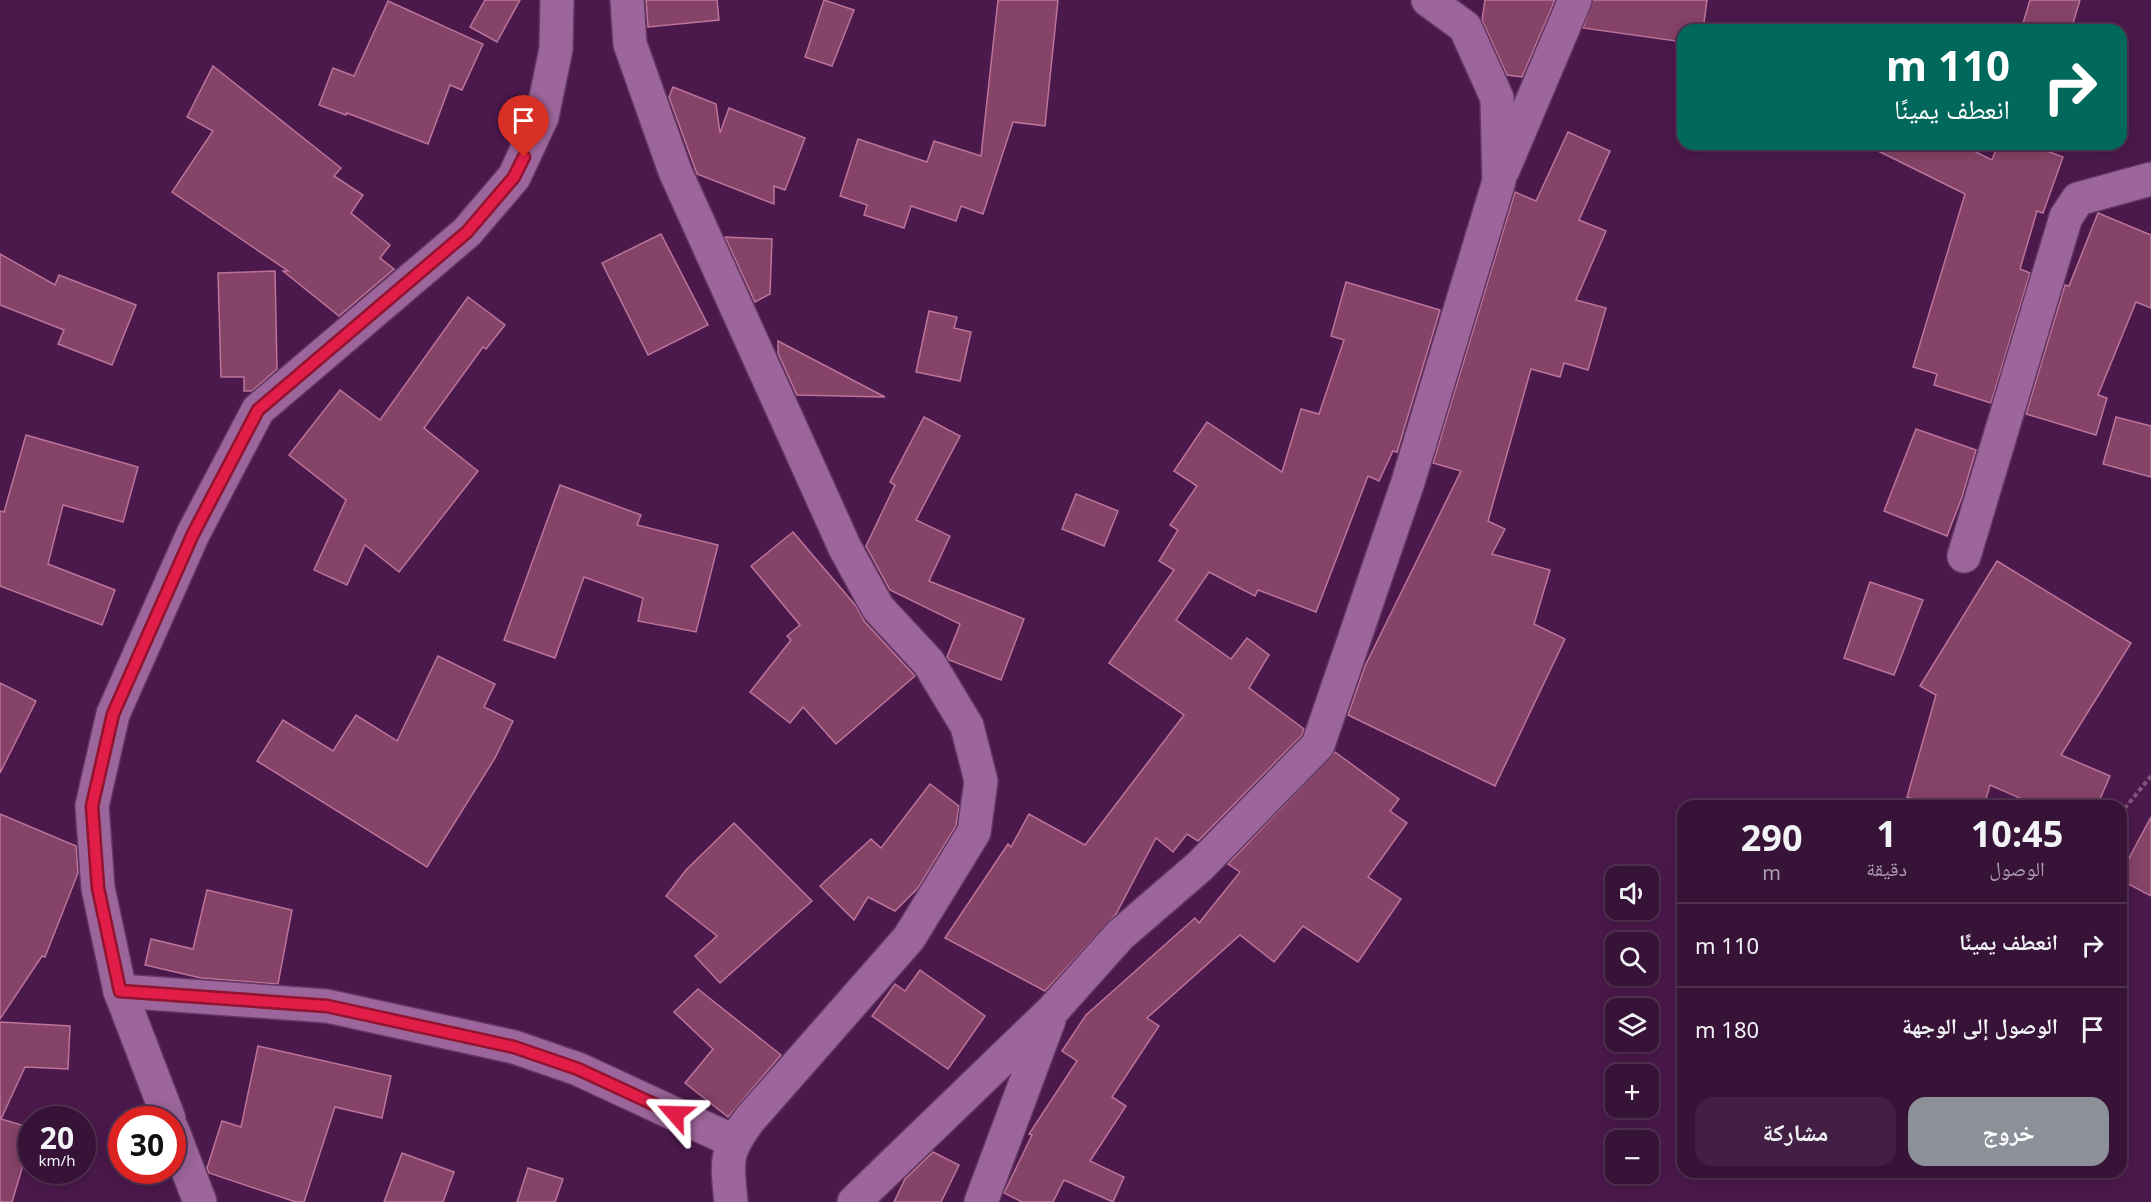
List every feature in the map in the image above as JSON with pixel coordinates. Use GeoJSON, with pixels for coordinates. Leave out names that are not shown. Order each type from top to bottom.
{"type":"FeatureCollection","features":[{"type":"Feature","properties":{"kind":"street"},"geometry":{"type":"LineString","coordinates":[[164,1106],[120,991],[98,888],[92,806],[113,714],[193,534],[258,410],[467,232],[514,177],[542,117],[556,49],[557,0]]}},
{"type":"Feature","properties":{"kind":"street"},"geometry":{"type":"LineString","coordinates":[[627,0],[630,44],[675,171],[845,548],[878,608],[929,663],[967,726],[981,781],[974,832],[909,938],[749,1120],[734,1141],[728,1165],[731,1202]]}},
{"type":"Feature","properties":{"kind":"street"},"geometry":{"type":"LineString","coordinates":[[1428,0],[1465,27],[1497,98],[1499,181]]}},
{"type":"Feature","properties":{"kind":"street"},"geometry":{"type":"LineString","coordinates":[[854,1202],[1053,1010],[1120,935],[1200,866],[1318,745],[1408,482],[1499,181],[1575,0]]}},
{"type":"Feature","properties":{"kind":"street"},"geometry":{"type":"LineString","coordinates":[[1964,556],[2066,217],[2078,198],[2151,179]]}},
{"type":"Feature","properties":{"kind":"street"},"geometry":{"type":"LineString","coordinates":[[120,991],[327,1006],[514,1047],[578,1069],[734,1141]]}},
{"type":"Feature","properties":{"kind":"street"},"geometry":{"type":"LineString","coordinates":[[981,1202],[1053,1010]]}},
{"type":"Feature","properties":{"kind":"street"},"geometry":{"type":"LineString","coordinates":[[186,1166],[200,1202]]}},
{"type":"Feature","properties":{"kind":"path"},"geometry":{"type":"LineString","coordinates":[[2127,806],[2151,776]]}},
{"type":"Feature","properties":{"kind":"building"},"geometry":{"type":"Polygon","coordinates":[[[485,0],[520,0],[497,42],[470,27],[485,0]]]}},
{"type":"Feature","properties":{"kind":"building"},"geometry":{"type":"Polygon","coordinates":[[[646,0],[717,0],[719,20],[648,27],[646,0]]]}},
{"type":"Feature","properties":{"kind":"building"},"geometry":{"type":"Polygon","coordinates":[[[824,0],[854,10],[832,66],[805,57],[824,0]]]}},
{"type":"Feature","properties":{"kind":"building"},"geometry":{"type":"Polygon","coordinates":[[[998,0],[1058,0],[1045,126],[1013,122],[983,214],[961,206],[956,221],[911,206],[904,228],[864,215],[867,205],[840,196],[858,139],[927,162],[934,141],[981,156],[998,0]]]}},
{"type":"Feature","properties":{"kind":"building"},"geometry":{"type":"Polygon","coordinates":[[[1485,0],[1555,0],[1522,77],[1507,75],[1482,20],[1485,0]]]}},
{"type":"Feature","properties":{"kind":"building"},"geometry":{"type":"Polygon","coordinates":[[[1593,0],[1707,0],[1704,24],[1677,24],[1677,41],[1583,28],[1593,0]]]}},
{"type":"Feature","properties":{"kind":"building"},"geometry":{"type":"Polygon","coordinates":[[[2030,0],[2080,0],[2073,24],[2023,24],[2030,0]]]}},
{"type":"Feature","properties":{"kind":"building"},"geometry":{"type":"Polygon","coordinates":[[[388,1],[483,44],[462,90],[450,85],[428,144],[347,113],[346,115],[319,105],[333,68],[354,76],[388,1]]]}},
{"type":"Feature","properties":{"kind":"building"},"geometry":{"type":"Polygon","coordinates":[[[213,66],[341,168],[334,176],[363,195],[351,213],[390,245],[380,258],[394,269],[339,316],[283,271],[288,271],[172,192],[213,131],[187,117],[213,66]]]}},
{"type":"Feature","properties":{"kind":"building"},"geometry":{"type":"Polygon","coordinates":[[[673,87],[716,104],[720,133],[729,108],[805,138],[785,190],[774,186],[774,204],[697,174],[669,97],[673,87]]]}},
{"type":"Feature","properties":{"kind":"building"},"geometry":{"type":"Polygon","coordinates":[[[1568,132],[1610,151],[1579,220],[1606,231],[1576,300],[1606,308],[1588,370],[1564,363],[1560,377],[1531,369],[1488,521],[1505,529],[1492,554],[1550,570],[1534,624],[1565,639],[1495,786],[1348,715],[1365,666],[1461,471],[1433,463],[1515,192],[1536,201],[1568,132]]]}},
{"type":"Feature","properties":{"kind":"building"},"geometry":{"type":"Polygon","coordinates":[[[1876,150],[1972,150],[1992,160],[1996,150],[2044,150],[2063,157],[2043,213],[2037,211],[2020,269],[2030,273],[1991,403],[1934,385],[1937,374],[1913,367],[1965,194],[1876,150]]]}},
{"type":"Feature","properties":{"kind":"building"},"geometry":{"type":"Polygon","coordinates":[[[2098,213],[2151,235],[2151,308],[2136,302],[2098,395],[2107,398],[2096,435],[2026,414],[2065,285],[2069,286],[2098,213]]]}},
{"type":"Feature","properties":{"kind":"building"},"geometry":{"type":"Polygon","coordinates":[[[661,234],[708,325],[648,355],[602,263],[661,234]]]}},
{"type":"Feature","properties":{"kind":"building"},"geometry":{"type":"Polygon","coordinates":[[[725,237],[772,239],[770,294],[755,302],[725,237]]]}},
{"type":"Feature","properties":{"kind":"building"},"geometry":{"type":"Polygon","coordinates":[[[0,254],[55,285],[59,275],[136,305],[112,365],[58,344],[64,330],[0,305],[0,254]]]}},
{"type":"Feature","properties":{"kind":"building"},"geometry":{"type":"Polygon","coordinates":[[[275,271],[277,369],[252,391],[244,391],[244,377],[221,377],[218,273],[275,271]]]}},
{"type":"Feature","properties":{"kind":"building"},"geometry":{"type":"Polygon","coordinates":[[[1346,282],[1440,310],[1397,452],[1393,451],[1379,481],[1368,476],[1316,612],[1258,590],[1255,596],[1209,572],[1176,620],[1231,659],[1247,638],[1269,655],[1249,688],[1304,729],[1302,735],[1198,841],[1187,834],[1173,852],[1156,838],[1116,914],[1045,991],[945,938],[1008,844],[1011,847],[1029,814],[1085,845],[1184,715],[1109,663],[1174,570],[1159,561],[1178,530],[1170,525],[1197,486],[1174,471],[1207,422],[1282,472],[1301,409],[1319,414],[1344,340],[1331,336],[1346,282]]]}},
{"type":"Feature","properties":{"kind":"building"},"geometry":{"type":"Polygon","coordinates":[[[468,297],[505,325],[486,349],[483,347],[424,428],[478,471],[399,572],[365,545],[347,585],[314,570],[346,500],[289,455],[340,390],[380,420],[468,297]]]}},
{"type":"Feature","properties":{"kind":"building"},"geometry":{"type":"Polygon","coordinates":[[[929,311],[957,317],[954,328],[971,332],[960,381],[916,372],[929,311]]]}},
{"type":"Feature","properties":{"kind":"building"},"geometry":{"type":"Polygon","coordinates":[[[778,341],[885,397],[797,395],[778,353],[778,341]]]}},
{"type":"Feature","properties":{"kind":"building"},"geometry":{"type":"Polygon","coordinates":[[[924,417],[960,436],[916,520],[950,536],[929,581],[1024,619],[1001,680],[949,660],[947,657],[960,624],[890,590],[866,546],[895,485],[890,482],[924,417]]]}},
{"type":"Feature","properties":{"kind":"building"},"geometry":{"type":"Polygon","coordinates":[[[2116,417],[2151,426],[2151,477],[2103,464],[2116,417]]]}},
{"type":"Feature","properties":{"kind":"building"},"geometry":{"type":"Polygon","coordinates":[[[1916,429],[1976,450],[1947,536],[1884,511],[1916,429]]]}},
{"type":"Feature","properties":{"kind":"building"},"geometry":{"type":"Polygon","coordinates":[[[26,435],[138,467],[123,522],[63,505],[48,564],[115,590],[102,625],[0,586],[0,511],[4,512],[26,435]]]}},
{"type":"Feature","properties":{"kind":"building"},"geometry":{"type":"Polygon","coordinates":[[[560,485],[641,515],[637,525],[718,545],[696,632],[638,621],[643,598],[584,577],[555,658],[504,640],[560,485]]]}},
{"type":"Feature","properties":{"kind":"building"},"geometry":{"type":"Polygon","coordinates":[[[1076,494],[1118,511],[1104,546],[1062,529],[1076,494]]]}},
{"type":"Feature","properties":{"kind":"building"},"geometry":{"type":"Polygon","coordinates":[[[793,532],[856,606],[864,621],[915,676],[836,744],[803,707],[790,723],[750,692],[791,640],[787,636],[800,625],[751,566],[793,532]]]}},
{"type":"Feature","properties":{"kind":"building"},"geometry":{"type":"Polygon","coordinates":[[[1997,561],[2131,643],[2061,755],[2110,776],[2100,800],[2024,800],[1990,785],[1986,800],[1916,800],[1907,797],[1936,695],[1920,686],[1997,561]]]}},
{"type":"Feature","properties":{"kind":"building"},"geometry":{"type":"Polygon","coordinates":[[[1870,582],[1923,600],[1894,675],[1844,658],[1870,582]]]}},
{"type":"Feature","properties":{"kind":"building"},"geometry":{"type":"Polygon","coordinates":[[[438,656],[495,684],[484,707],[513,721],[495,758],[427,867],[257,761],[283,720],[333,751],[356,715],[397,741],[438,656]]]}},
{"type":"Feature","properties":{"kind":"building"},"geometry":{"type":"Polygon","coordinates":[[[0,683],[36,701],[0,773],[0,683]]]}},
{"type":"Feature","properties":{"kind":"building"},"geometry":{"type":"Polygon","coordinates":[[[1335,752],[1399,799],[1390,811],[1407,823],[1368,877],[1401,899],[1358,962],[1303,926],[1274,962],[1240,935],[1147,1018],[1159,1026],[1112,1097],[1126,1106],[1090,1161],[1124,1177],[1113,1202],[1064,1180],[1053,1202],[1022,1202],[1004,1193],[1032,1135],[1029,1134],[1077,1061],[1062,1051],[1086,1015],[1195,918],[1199,923],[1240,872],[1228,864],[1335,752]]]}},
{"type":"Feature","properties":{"kind":"building"},"geometry":{"type":"Polygon","coordinates":[[[930,784],[959,806],[956,826],[918,888],[895,911],[868,897],[854,920],[820,886],[871,839],[881,848],[930,784]]]}},
{"type":"Feature","properties":{"kind":"building"},"geometry":{"type":"Polygon","coordinates":[[[0,814],[76,846],[78,873],[45,957],[42,956],[0,1019],[0,814]]]}},
{"type":"Feature","properties":{"kind":"building"},"geometry":{"type":"Polygon","coordinates":[[[2151,817],[2151,896],[2127,883],[2127,862],[2151,817]]]}},
{"type":"Feature","properties":{"kind":"building"},"geometry":{"type":"Polygon","coordinates":[[[734,823],[812,901],[720,983],[695,956],[717,936],[666,896],[686,870],[734,823]]]}},
{"type":"Feature","properties":{"kind":"building"},"geometry":{"type":"Polygon","coordinates":[[[207,890],[292,910],[278,984],[201,978],[145,965],[151,939],[193,949],[207,890]]]}},
{"type":"Feature","properties":{"kind":"building"},"geometry":{"type":"Polygon","coordinates":[[[920,970],[985,1016],[948,1069],[872,1016],[895,984],[905,991],[920,970]]]}},
{"type":"Feature","properties":{"kind":"building"},"geometry":{"type":"Polygon","coordinates":[[[698,989],[781,1055],[728,1117],[685,1083],[713,1049],[674,1012],[698,989]]]}},
{"type":"Feature","properties":{"kind":"building"},"geometry":{"type":"Polygon","coordinates":[[[0,1022],[70,1026],[68,1069],[25,1067],[1,1119],[18,1124],[18,1182],[12,1202],[0,1202],[0,1022]]]}},
{"type":"Feature","properties":{"kind":"building"},"geometry":{"type":"Polygon","coordinates":[[[258,1046],[391,1076],[382,1118],[335,1107],[304,1202],[296,1202],[209,1173],[207,1168],[222,1121],[241,1127],[258,1046]]]}},
{"type":"Feature","properties":{"kind":"building"},"geometry":{"type":"Polygon","coordinates":[[[933,1152],[959,1165],[941,1202],[894,1202],[905,1179],[933,1152]]]}},
{"type":"Feature","properties":{"kind":"building"},"geometry":{"type":"Polygon","coordinates":[[[402,1153],[454,1172],[443,1202],[384,1202],[402,1153]]]}},
{"type":"Feature","properties":{"kind":"building"},"geometry":{"type":"Polygon","coordinates":[[[528,1168],[563,1179],[555,1202],[517,1202],[528,1168]]]}},
{"type":"Feature","properties":{"kind":"route"},"geometry":{"type":"LineString","coordinates":[[524,157],[514,177],[467,232],[258,410],[193,534],[113,714],[92,806],[98,888],[120,991],[327,1006],[514,1047],[578,1069],[675,1114]]}}]}
